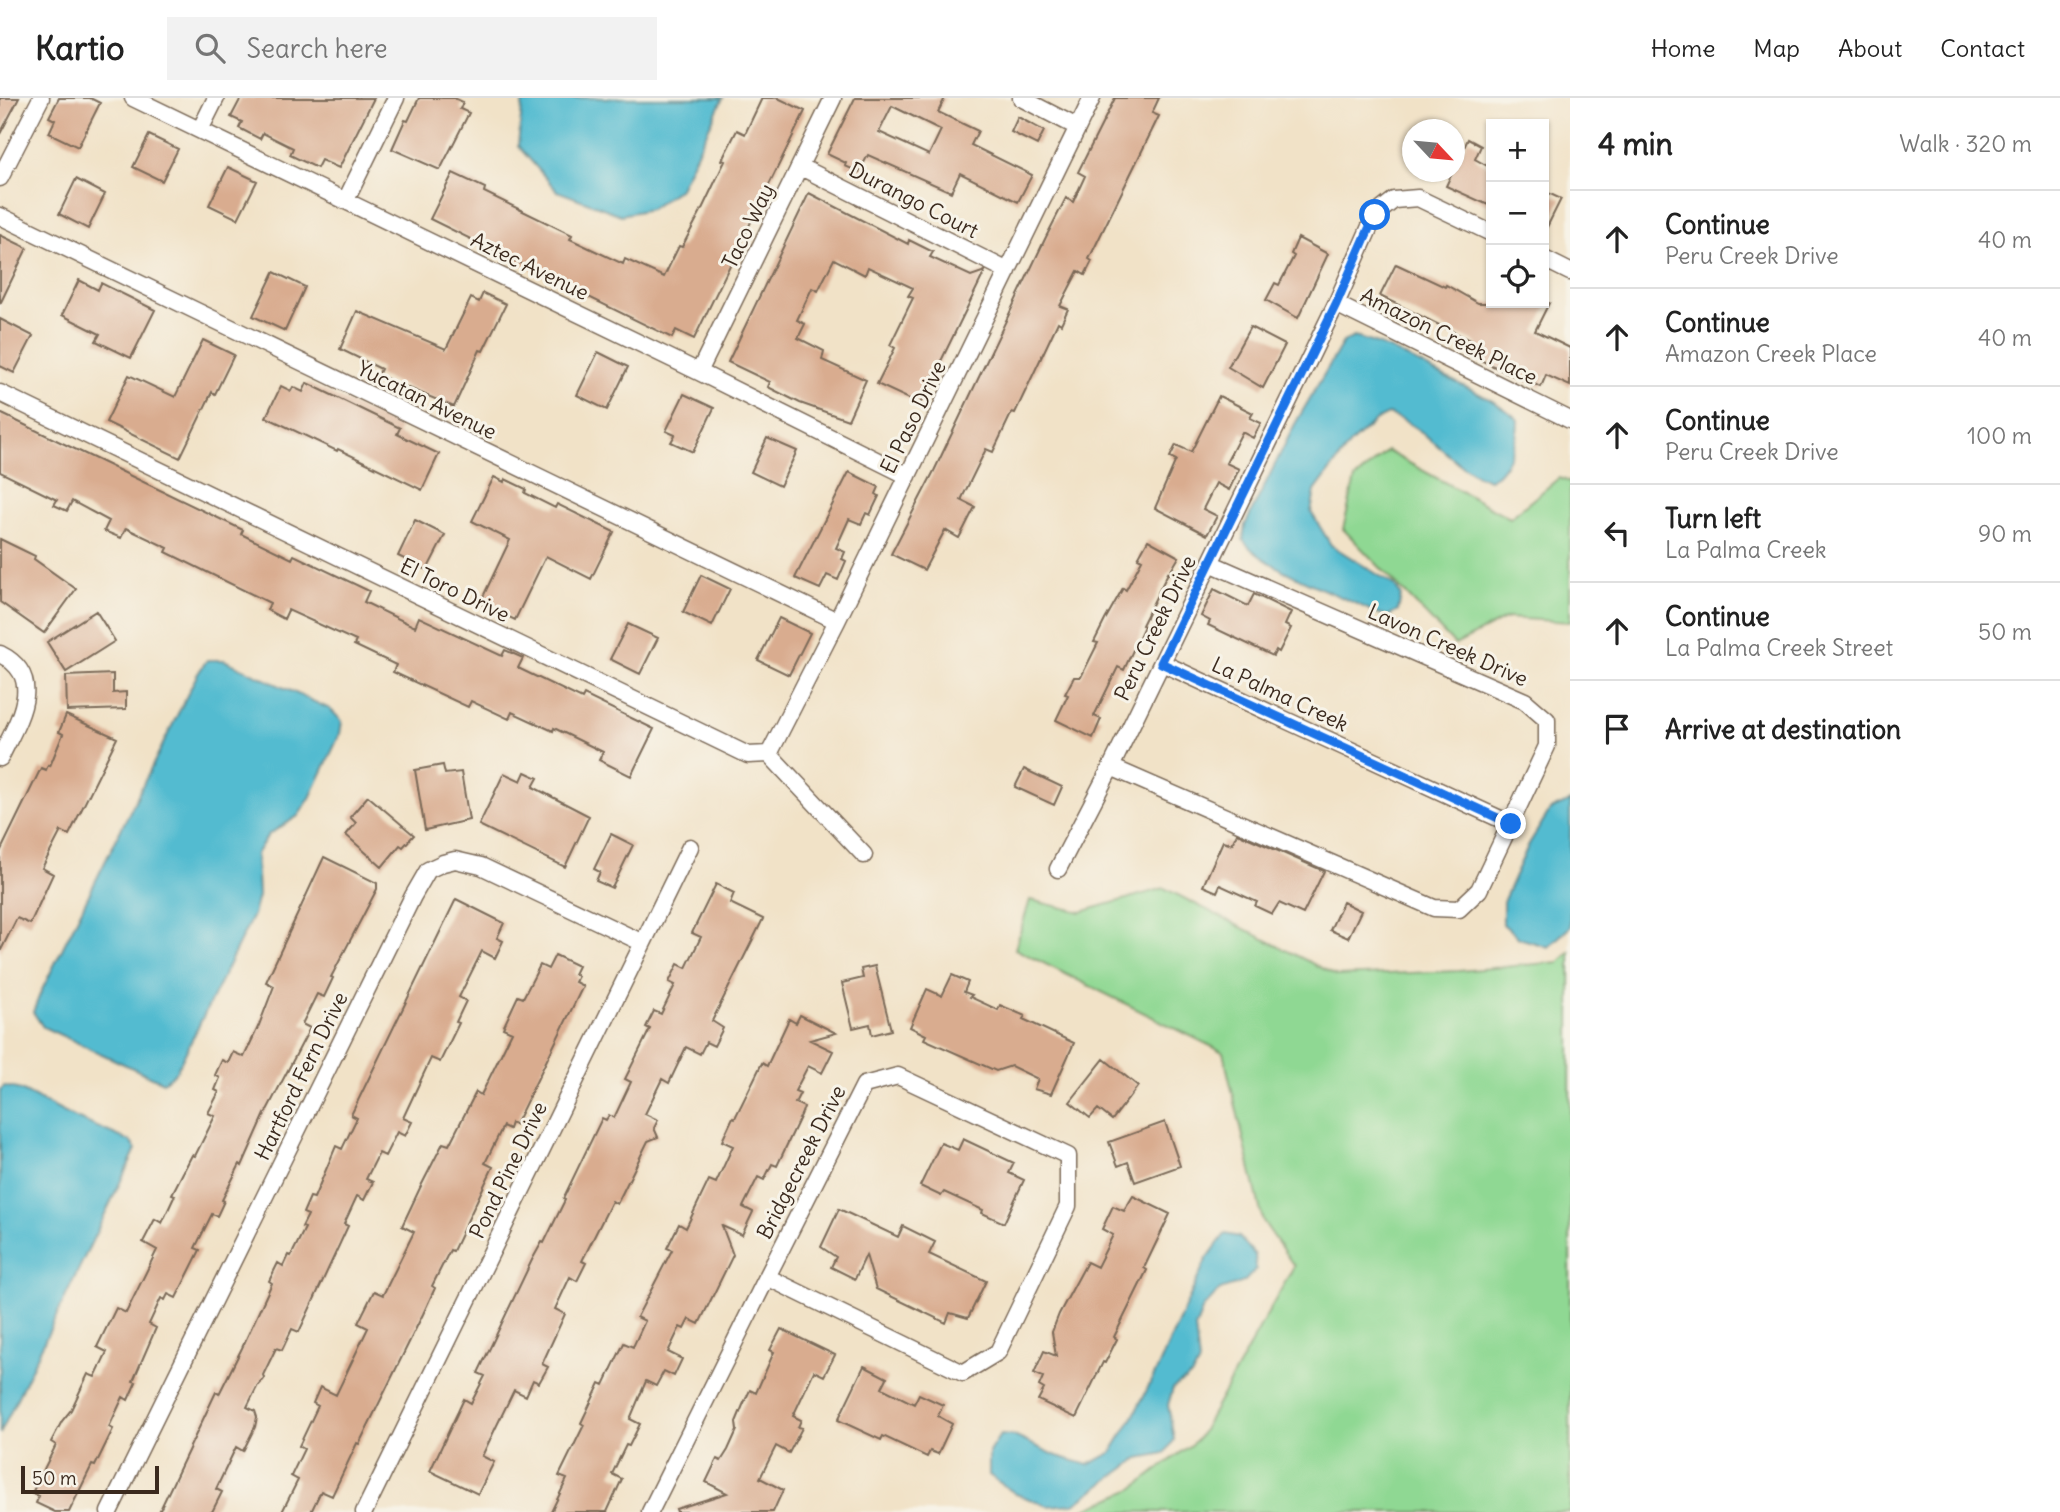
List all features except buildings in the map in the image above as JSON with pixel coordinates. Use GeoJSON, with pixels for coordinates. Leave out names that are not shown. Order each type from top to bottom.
{"type":"FeatureCollection","features":[{"type":"Feature","properties":{"kind":"street"},"geometry":{"type":"LineString","coordinates":[[0,178],[41,98]]}},
{"type":"Feature","properties":{"kind":"street","name":"Aztec Avenue"},"geometry":{"type":"LineString","coordinates":[[133,98],[908,475]]}},
{"type":"Feature","properties":{"kind":"street"},"geometry":{"type":"LineString","coordinates":[[200,130],[216,98]]}},
{"type":"Feature","properties":{"kind":"street"},"geometry":{"type":"LineString","coordinates":[[345,201],[396,98]]}},
{"type":"Feature","properties":{"kind":"street","name":"Taco Way"},"geometry":{"type":"LineString","coordinates":[[699,372],[833,98]]}},
{"type":"Feature","properties":{"kind":"street"},"geometry":{"type":"LineString","coordinates":[[1021,98],[1077,127]]}},
{"type":"Feature","properties":{"kind":"street","name":"El Paso Drive"},"geometry":{"type":"LineString","coordinates":[[769,754],[837,621],[1092,98]]}},
{"type":"Feature","properties":{"kind":"street","name":"Durango Court"},"geometry":{"type":"LineString","coordinates":[[801,166],[1008,271]]}},
{"type":"Feature","properties":{"kind":"street"},"geometry":{"type":"LineString","coordinates":[[1336,304],[1375,215],[1394,200],[1418,198],[1486,231]]}},
{"type":"Feature","properties":{"kind":"street","name":"Yucatan Avenue"},"geometry":{"type":"LineString","coordinates":[[0,216],[837,621]]}},
{"type":"Feature","properties":{"kind":"street"},"geometry":{"type":"LineString","coordinates":[[1549,262],[1570,272]]}},
{"type":"Feature","properties":{"kind":"street","name":"Amazon Creek Place"},"geometry":{"type":"LineString","coordinates":[[1286,405],[1336,304],[1570,420]]}},
{"type":"Feature","properties":{"kind":"street","name":"El Toro Drive"},"geometry":{"type":"LineString","coordinates":[[0,393],[748,755],[769,754]]}},
{"type":"Feature","properties":{"kind":"street","name":"Peru Creek Drive"},"geometry":{"type":"LineString","coordinates":[[1058,869],[1111,767],[1286,405]]}},
{"type":"Feature","properties":{"kind":"street","name":"Lavon Creek Drive"},"geometry":{"type":"LineString","coordinates":[[1111,767],[1434,908],[1459,909],[1479,890],[1548,746],[1547,720],[1525,701],[1210,563]]}},
{"type":"Feature","properties":{"kind":"street"},"geometry":{"type":"LineString","coordinates":[[0,654],[22,673],[27,692],[19,718],[0,758]]}},
{"type":"Feature","properties":{"kind":"street","name":"La Palma Creek"},"geometry":{"type":"LineString","coordinates":[[1161,663],[1511,824]]}},
{"type":"Feature","properties":{"kind":"street"},"geometry":{"type":"LineString","coordinates":[[769,754],[864,855]]}},
{"type":"Feature","properties":{"kind":"street","name":"Pond Pine Drive"},"geometry":{"type":"LineString","coordinates":[[364,1512],[690,847]]}},
{"type":"Feature","properties":{"kind":"street","name":"Hartford Fern Drive"},"geometry":{"type":"LineString","coordinates":[[109,1512],[428,870],[455,860],[481,866],[643,943]]}},
{"type":"Feature","properties":{"kind":"street","name":"Bridgecreek Drive"},"geometry":{"type":"LineString","coordinates":[[650,1512],[767,1277],[864,1085],[898,1076],[1068,1156],[1068,1206],[998,1352],[963,1373],[767,1277]]}},
{"type":"Feature","properties":{"kind":"green space"},"geometry":{"type":"Polygon","coordinates":[[[1387,451],[1510,518],[1559,478],[1570,482],[1570,622],[1507,618],[1455,645],[1343,529],[1355,479],[1387,451]]]}},
{"type":"Feature","properties":{"kind":"green space"},"geometry":{"type":"Polygon","coordinates":[[[1164,888],[1337,976],[1459,971],[1559,962],[1570,952],[1570,1512],[1078,1512],[1133,1489],[1198,1439],[1294,1266],[1263,1221],[1223,1052],[1015,949],[1030,900],[1081,912],[1164,888]]]}},
{"type":"Feature","properties":{"kind":"water"},"geometry":{"type":"Polygon","coordinates":[[[523,98],[723,98],[680,188],[650,209],[621,215],[557,191],[518,146],[523,98]]]}},
{"type":"Feature","properties":{"kind":"water"},"geometry":{"type":"Polygon","coordinates":[[[1354,337],[1388,349],[1473,390],[1518,420],[1511,454],[1502,470],[1489,480],[1462,466],[1415,428],[1388,414],[1376,420],[1350,444],[1315,491],[1311,512],[1331,545],[1394,585],[1401,595],[1398,611],[1389,616],[1376,613],[1286,572],[1268,562],[1243,540],[1245,525],[1295,424],[1343,342],[1354,337]]]}},
{"type":"Feature","properties":{"kind":"water"},"geometry":{"type":"Polygon","coordinates":[[[207,660],[224,660],[330,709],[342,721],[340,734],[310,798],[298,816],[268,835],[256,854],[258,896],[253,915],[176,1072],[163,1082],[43,1027],[33,1012],[197,675],[207,660]]]}},
{"type":"Feature","properties":{"kind":"water"},"geometry":{"type":"Polygon","coordinates":[[[1570,801],[1570,927],[1548,947],[1519,938],[1503,924],[1503,902],[1529,844],[1550,810],[1570,801]]]}},
{"type":"Feature","properties":{"kind":"water"},"geometry":{"type":"Polygon","coordinates":[[[4,1086],[21,1090],[69,1115],[130,1141],[136,1149],[0,1434],[0,1090],[4,1086]]]}},
{"type":"Feature","properties":{"kind":"water"},"geometry":{"type":"Polygon","coordinates":[[[1225,1234],[1239,1237],[1255,1255],[1256,1269],[1244,1282],[1220,1290],[1203,1308],[1195,1328],[1199,1363],[1192,1375],[1173,1388],[1168,1405],[1174,1440],[1165,1453],[1139,1458],[1074,1504],[1048,1506],[1016,1494],[989,1475],[989,1452],[1000,1435],[1014,1436],[1057,1456],[1088,1465],[1111,1453],[1158,1368],[1206,1260],[1225,1234]]]}},
{"type":"Feature","properties":{"kind":"route"},"geometry":{"type":"LineString","coordinates":[[1375,215],[1336,304],[1161,663],[1511,824]]}}]}
